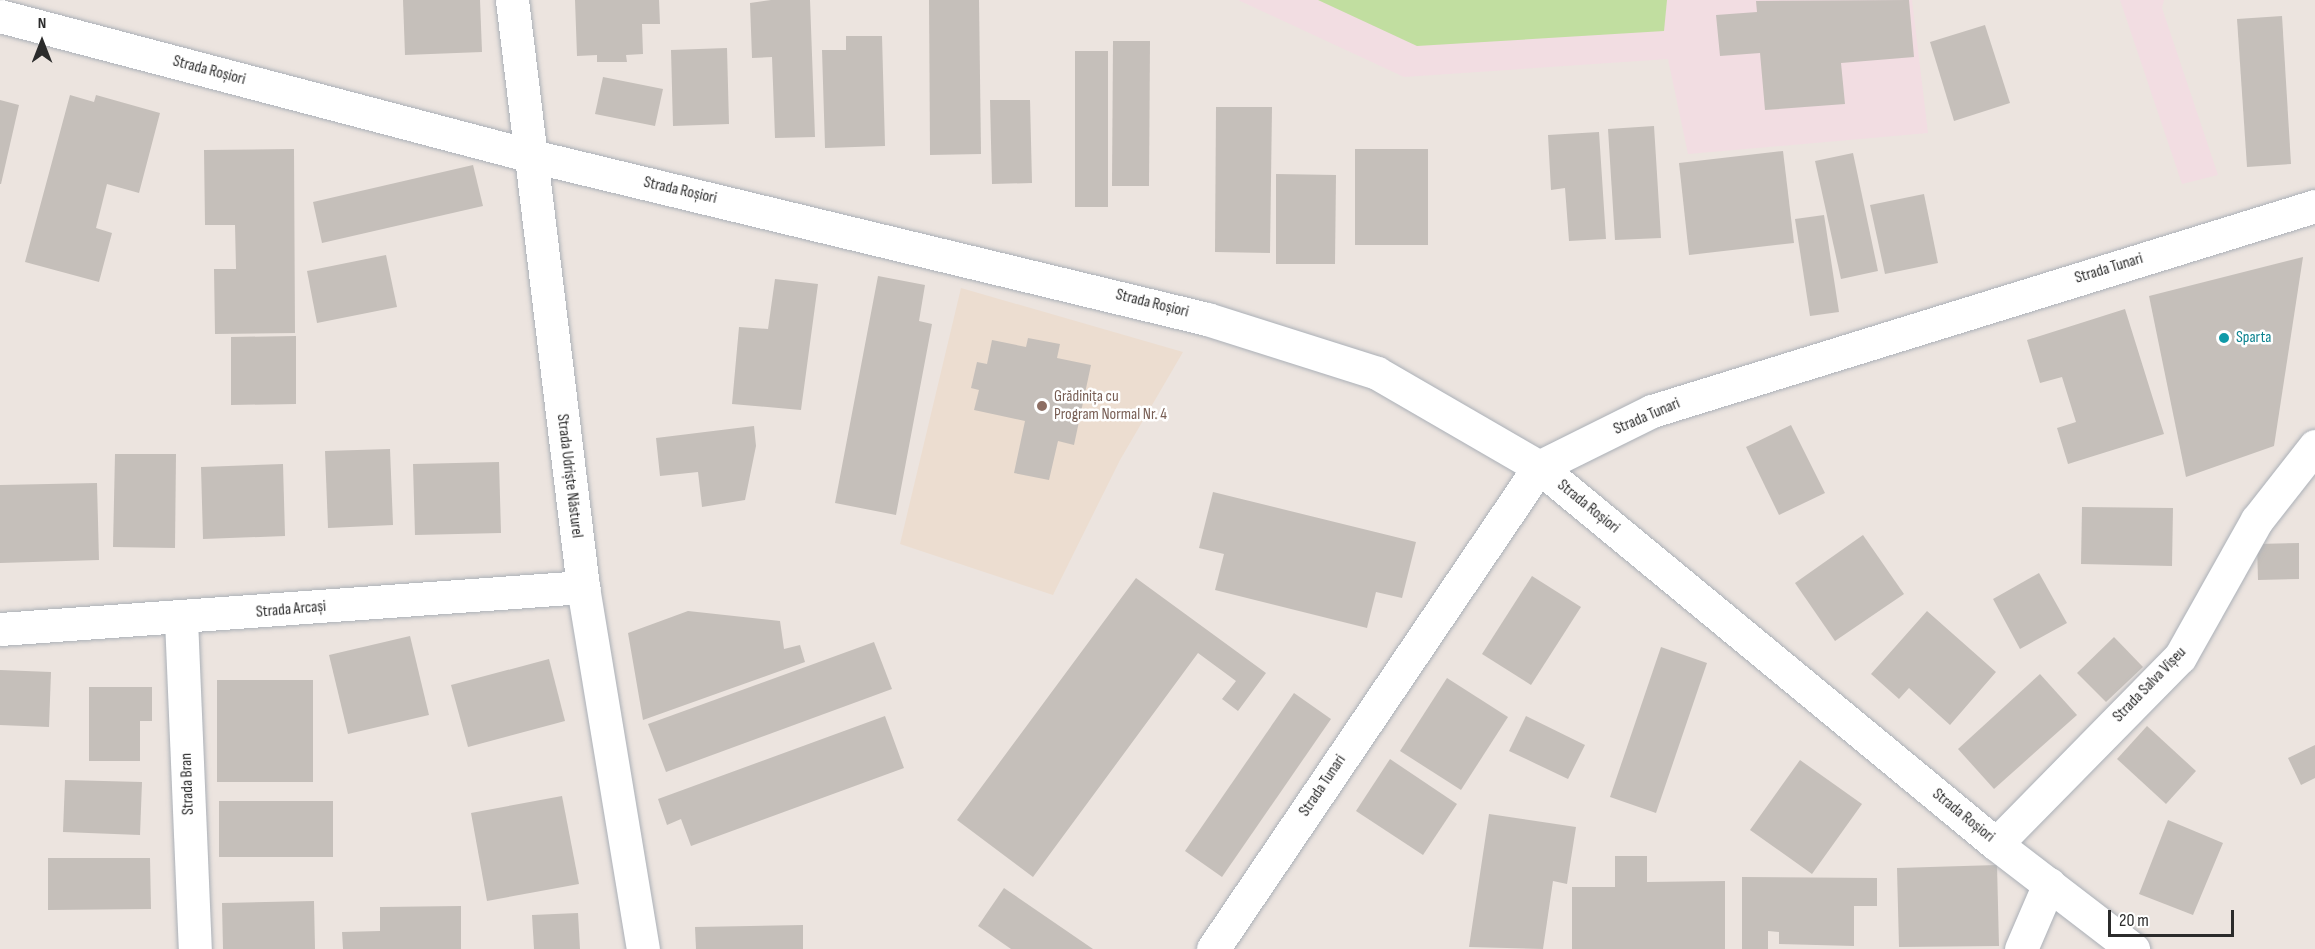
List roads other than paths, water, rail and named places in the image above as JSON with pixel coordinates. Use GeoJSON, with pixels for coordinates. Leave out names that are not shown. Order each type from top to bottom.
{"type":"FeatureCollection","features":[{"type":"Feature","properties":{"kind":"street","name":"Strada Udriște Năsturel"},"geometry":{"type":"LineString","coordinates":[[512,0],[528,155],[583,587],[643,949]]}},
{"type":"Feature","properties":{"kind":"street","name":"Strada Roșiori"},"geometry":{"type":"LineString","coordinates":[[0,16],[528,155],[1207,319],[1377,374],[1539,467],[1996,844],[2133,949]]}},
{"type":"Feature","properties":{"kind":"street","name":"Strada Tunari"},"geometry":{"type":"LineString","coordinates":[[1213,949],[1539,467],[1652,411],[2315,206]]}},
{"type":"Feature","properties":{"kind":"street","name":"Strada Salva Vișeu"},"geometry":{"type":"LineString","coordinates":[[1996,844],[2180,657],[2236,553],[2315,446]]}},
{"type":"Feature","properties":{"kind":"street","name":"Strada Arcași"},"geometry":{"type":"LineString","coordinates":[[0,629],[181,619],[583,587]]}},
{"type":"Feature","properties":{"kind":"street","name":"Strada Bran"},"geometry":{"type":"LineString","coordinates":[[181,619],[195,949]]}},
{"type":"Feature","properties":{"kind":"street"},"geometry":{"type":"LineString","coordinates":[[2021,949],[2049,884]]}},
{"type":"Feature","properties":{"kind":"place","name":"Sparta"},"geometry":{"type":"Point","coordinates":[2224,338]}},
{"type":"Feature","properties":{"kind":"place","name":"Grădinița cu Program Normal Nr. 4"},"geometry":{"type":"Point","coordinates":[1042,406]}}]}
